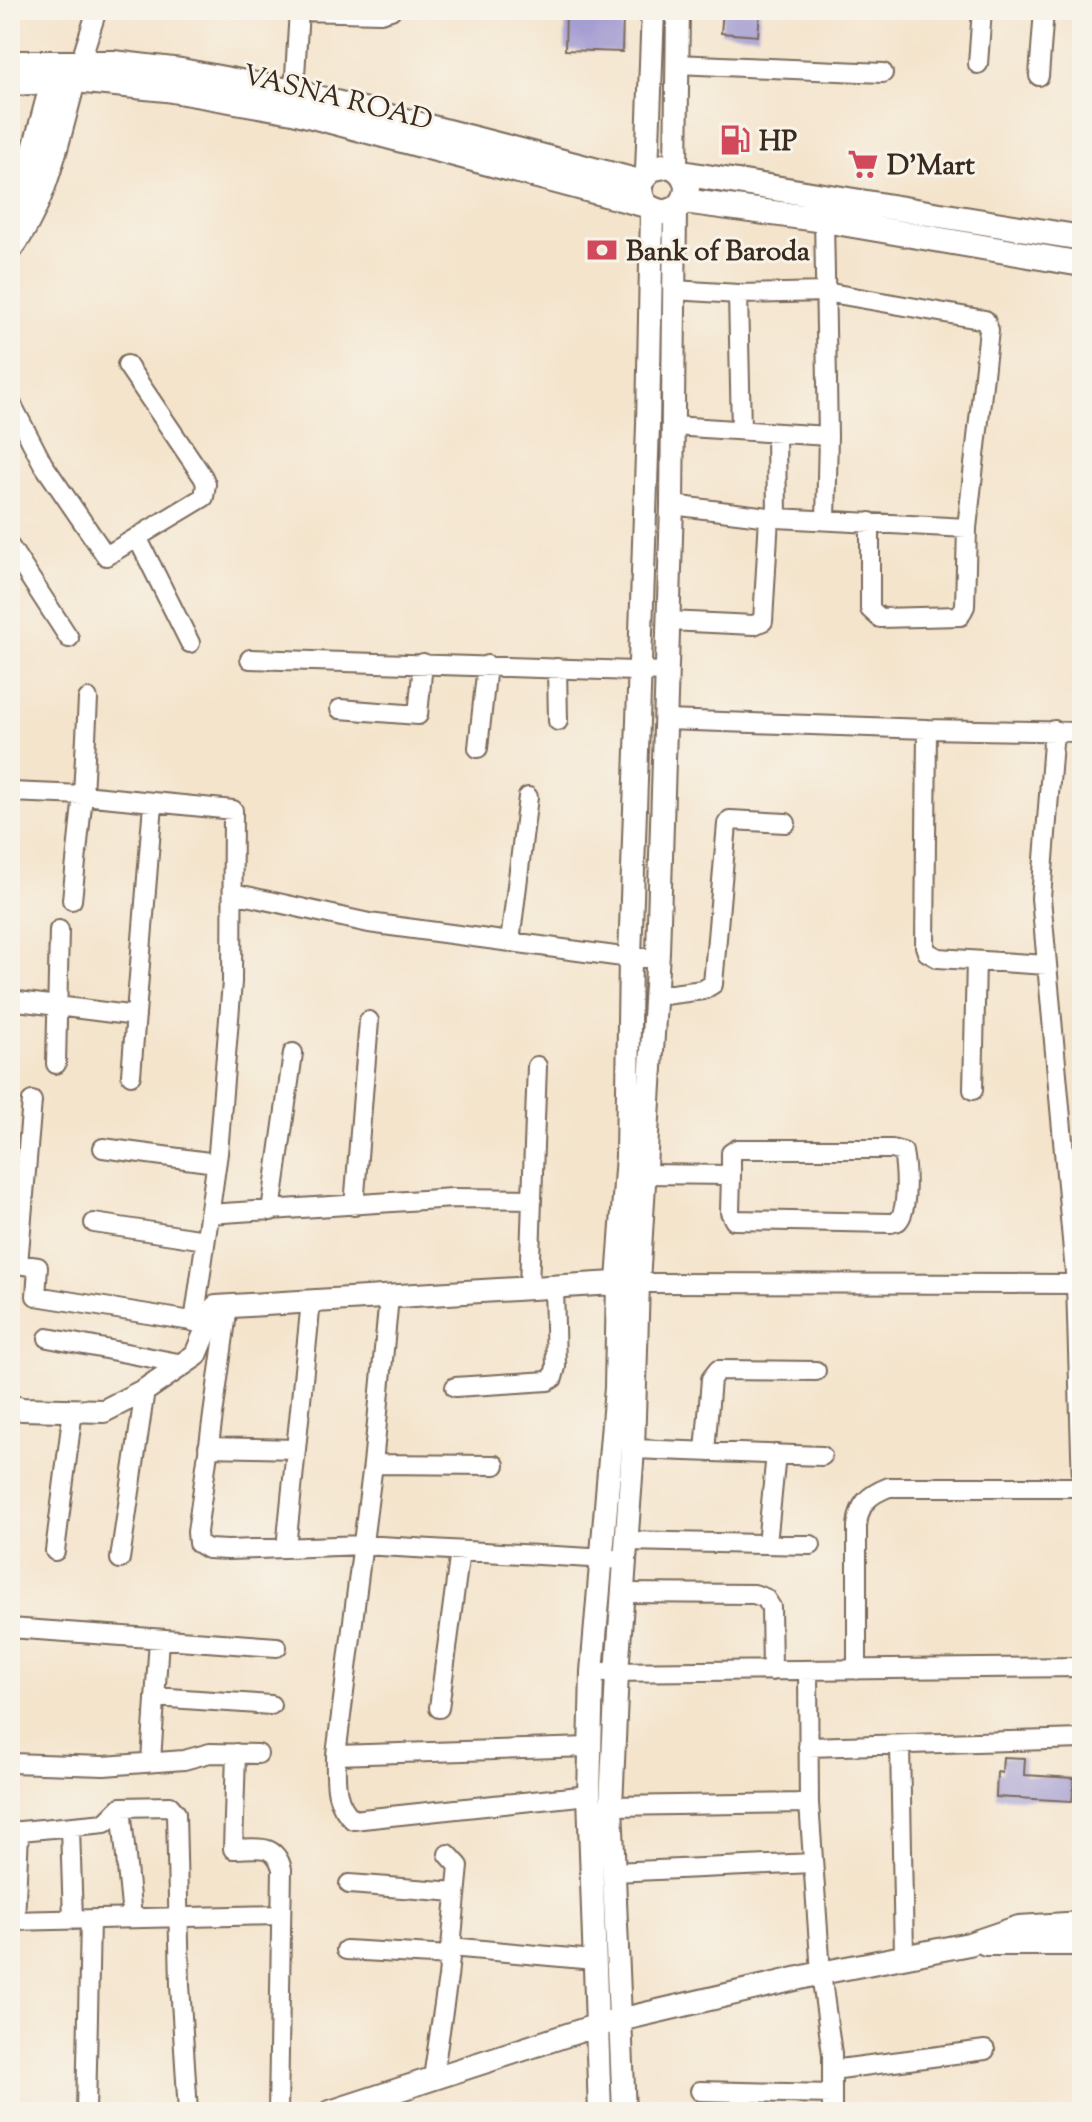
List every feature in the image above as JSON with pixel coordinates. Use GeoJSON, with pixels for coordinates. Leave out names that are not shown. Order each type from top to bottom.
{"type":"FeatureCollection","features":[{"type":"Feature","properties":{"kind":"main road","name":"VASNA ROAD"},"geometry":{"type":"LineString","coordinates":[[10,63],[113,63],[181,71],[294,92],[433,138],[657,196],[824,220],[1082,264]]}},
{"type":"Feature","properties":{"kind":"main road","name":"VASNA ROAD"},"geometry":{"type":"LineString","coordinates":[[10,83],[70,65],[166,89],[293,111],[384,133],[433,138]]}},
{"type":"Feature","properties":{"kind":"main road"},"geometry":{"type":"LineString","coordinates":[[679,171],[687,187],[657,196],[662,165],[679,171],[1082,238]]}},
{"type":"Feature","properties":{"kind":"street"},"geometry":{"type":"LineString","coordinates":[[10,218],[70,65],[97,10]]}},
{"type":"Feature","properties":{"kind":"street"},"geometry":{"type":"LineString","coordinates":[[294,92],[299,11],[381,13],[391,10]]}},
{"type":"Feature","properties":{"kind":"street"},"geometry":{"type":"LineString","coordinates":[[624,2112],[611,1806],[633,1449],[627,1156],[630,958],[657,196],[653,10]]}},
{"type":"Feature","properties":{"kind":"street"},"geometry":{"type":"LineString","coordinates":[[678,10],[679,171]]}},
{"type":"Feature","properties":{"kind":"street"},"geometry":{"type":"LineString","coordinates":[[978,64],[982,10]]}},
{"type":"Feature","properties":{"kind":"street"},"geometry":{"type":"LineString","coordinates":[[1039,76],[1044,10]]}},
{"type":"Feature","properties":{"kind":"street"},"geometry":{"type":"LineString","coordinates":[[676,64],[883,73]]}},
{"type":"Feature","properties":{"kind":"street"},"geometry":{"type":"LineString","coordinates":[[10,251],[39,203],[70,65]]}},
{"type":"Feature","properties":{"kind":"street"},"geometry":{"type":"LineString","coordinates":[[600,2112],[589,1795],[592,1672],[616,1388],[645,1174],[658,958],[669,621],[674,290],[657,196]]}},
{"type":"Feature","properties":{"kind":"street"},"geometry":{"type":"LineString","coordinates":[[824,220],[828,436],[826,520]]}},
{"type":"Feature","properties":{"kind":"street"},"geometry":{"type":"LineString","coordinates":[[674,290],[738,294],[825,292],[981,318],[988,324],[967,528],[965,606],[960,616],[880,618],[870,609],[870,522]]}},
{"type":"Feature","properties":{"kind":"street"},"geometry":{"type":"LineString","coordinates":[[738,294],[741,430]]}},
{"type":"Feature","properties":{"kind":"street"},"geometry":{"type":"LineString","coordinates":[[10,401],[43,464],[106,556],[204,497],[206,484],[127,365]]}},
{"type":"Feature","properties":{"kind":"street"},"geometry":{"type":"LineString","coordinates":[[673,426],[828,436]]}},
{"type":"Feature","properties":{"kind":"street"},"geometry":{"type":"LineString","coordinates":[[669,621],[754,625],[763,621],[773,518],[776,433]]}},
{"type":"Feature","properties":{"kind":"street"},"geometry":{"type":"LineString","coordinates":[[672,505],[773,518],[967,528]]}},
{"type":"Feature","properties":{"kind":"street"},"geometry":{"type":"LineString","coordinates":[[137,537],[190,643]]}},
{"type":"Feature","properties":{"kind":"street"},"geometry":{"type":"LineString","coordinates":[[10,547],[69,638]]}},
{"type":"Feature","properties":{"kind":"street"},"geometry":{"type":"LineString","coordinates":[[10,582],[24,569]]}},
{"type":"Feature","properties":{"kind":"street"},"geometry":{"type":"LineString","coordinates":[[250,659],[667,672]]}},
{"type":"Feature","properties":{"kind":"street"},"geometry":{"type":"LineString","coordinates":[[340,709],[418,715],[423,663]]}},
{"type":"Feature","properties":{"kind":"street"},"geometry":{"type":"LineString","coordinates":[[478,748],[487,665]]}},
{"type":"Feature","properties":{"kind":"street"},"geometry":{"type":"LineString","coordinates":[[557,668],[558,721]]}},
{"type":"Feature","properties":{"kind":"street"},"geometry":{"type":"LineString","coordinates":[[72,900],[83,795],[88,699]]}},
{"type":"Feature","properties":{"kind":"street"},"geometry":{"type":"LineString","coordinates":[[666,720],[1082,732]]}},
{"type":"Feature","properties":{"kind":"street"},"geometry":{"type":"LineString","coordinates":[[927,729],[925,946],[932,956],[1047,965]]}},
{"type":"Feature","properties":{"kind":"street"},"geometry":{"type":"LineString","coordinates":[[857,1670],[857,1526],[858,1512],[865,1500],[889,1487],[1082,1486],[1079,1284],[1041,898],[1054,730]]}},
{"type":"Feature","properties":{"kind":"street"},"geometry":{"type":"LineString","coordinates":[[10,792],[83,795],[233,810],[232,982],[196,1355],[145,1390],[104,1411],[10,1406]]}},
{"type":"Feature","properties":{"kind":"street"},"geometry":{"type":"LineString","coordinates":[[510,942],[528,797]]}},
{"type":"Feature","properties":{"kind":"street"},"geometry":{"type":"LineString","coordinates":[[131,1075],[153,804]]}},
{"type":"Feature","properties":{"kind":"street"},"geometry":{"type":"LineString","coordinates":[[656,996],[703,990],[713,984],[727,824],[730,820],[786,823]]}},
{"type":"Feature","properties":{"kind":"street"},"geometry":{"type":"LineString","coordinates":[[233,893],[369,923],[630,958],[658,958]]}},
{"type":"Feature","properties":{"kind":"street"},"geometry":{"type":"LineString","coordinates":[[56,1064],[59,930]]}},
{"type":"Feature","properties":{"kind":"street"},"geometry":{"type":"LineString","coordinates":[[973,1090],[976,961]]}},
{"type":"Feature","properties":{"kind":"street"},"geometry":{"type":"LineString","coordinates":[[10,1000],[136,1016]]}},
{"type":"Feature","properties":{"kind":"street"},"geometry":{"type":"LineString","coordinates":[[354,1206],[369,1021]]}},
{"type":"Feature","properties":{"kind":"street"},"geometry":{"type":"LineString","coordinates":[[271,1211],[293,1053]]}},
{"type":"Feature","properties":{"kind":"street"},"geometry":{"type":"LineString","coordinates":[[529,1288],[537,1066]]}},
{"type":"Feature","properties":{"kind":"street"},"geometry":{"type":"LineString","coordinates":[[32,1101],[19,1145],[14,1263],[38,1267],[36,1296],[201,1323]]}},
{"type":"Feature","properties":{"kind":"street"},"geometry":{"type":"LineString","coordinates":[[103,1148],[216,1163]]}},
{"type":"Feature","properties":{"kind":"street"},"geometry":{"type":"LineString","coordinates":[[737,1149],[892,1149],[903,1152],[904,1212],[898,1221],[891,1223],[734,1220],[730,1212],[731,1175],[731,1153],[737,1149]]}},
{"type":"Feature","properties":{"kind":"street"},"geometry":{"type":"LineString","coordinates":[[645,1174],[731,1175]]}},
{"type":"Feature","properties":{"kind":"street"},"geometry":{"type":"LineString","coordinates":[[209,1214],[453,1198],[532,1199]]}},
{"type":"Feature","properties":{"kind":"street"},"geometry":{"type":"LineString","coordinates":[[94,1223],[205,1240]]}},
{"type":"Feature","properties":{"kind":"street"},"geometry":{"type":"LineString","coordinates":[[201,1323],[216,1307],[628,1282],[1079,1284]]}},
{"type":"Feature","properties":{"kind":"street"},"geometry":{"type":"LineString","coordinates":[[455,1387],[548,1381],[553,1378],[556,1367],[554,1286]]}},
{"type":"Feature","properties":{"kind":"street"},"geometry":{"type":"LineString","coordinates":[[389,1297],[373,1464],[336,1755],[336,1788],[341,1808],[353,1820],[589,1795]]}},
{"type":"Feature","properties":{"kind":"street"},"geometry":{"type":"LineString","coordinates":[[286,1548],[311,1301]]}},
{"type":"Feature","properties":{"kind":"street"},"geometry":{"type":"LineString","coordinates":[[228,1306],[197,1532],[198,1543],[208,1549],[363,1545],[602,1558],[627,1550],[811,1545]]}},
{"type":"Feature","properties":{"kind":"street"},"geometry":{"type":"LineString","coordinates":[[48,1338],[183,1364]]}},
{"type":"Feature","properties":{"kind":"street"},"geometry":{"type":"LineString","coordinates":[[705,1452],[711,1379],[718,1370],[816,1371]]}},
{"type":"Feature","properties":{"kind":"street"},"geometry":{"type":"LineString","coordinates":[[120,1559],[145,1390]]}},
{"type":"Feature","properties":{"kind":"street"},"geometry":{"type":"LineString","coordinates":[[55,1551],[73,1410]]}},
{"type":"Feature","properties":{"kind":"street"},"geometry":{"type":"LineString","coordinates":[[208,1447],[296,1449]]}},
{"type":"Feature","properties":{"kind":"street"},"geometry":{"type":"LineString","coordinates":[[633,1449],[822,1456]]}},
{"type":"Feature","properties":{"kind":"street"},"geometry":{"type":"LineString","coordinates":[[767,1544],[776,1454]]}},
{"type":"Feature","properties":{"kind":"street"},"geometry":{"type":"LineString","coordinates":[[373,1464],[495,1465]]}},
{"type":"Feature","properties":{"kind":"street"},"geometry":{"type":"LineString","coordinates":[[439,1708],[460,1551]]}},
{"type":"Feature","properties":{"kind":"street"},"geometry":{"type":"LineString","coordinates":[[623,1593],[754,1594],[765,1598],[771,1607],[772,1671]]}},
{"type":"Feature","properties":{"kind":"street"},"geometry":{"type":"LineString","coordinates":[[10,1628],[277,1647]]}},
{"type":"Feature","properties":{"kind":"street"},"geometry":{"type":"LineString","coordinates":[[151,1761],[159,1639]]}},
{"type":"Feature","properties":{"kind":"street"},"geometry":{"type":"LineString","coordinates":[[592,1672],[1082,1667]]}},
{"type":"Feature","properties":{"kind":"street"},"geometry":{"type":"LineString","coordinates":[[700,2091],[832,2103],[832,2070],[821,1973],[809,1803],[808,1670]]}},
{"type":"Feature","properties":{"kind":"street"},"geometry":{"type":"LineString","coordinates":[[155,1697],[271,1705]]}},
{"type":"Feature","properties":{"kind":"street"},"geometry":{"type":"LineString","coordinates":[[808,1747],[1082,1739]]}},
{"type":"Feature","properties":{"kind":"street"},"geometry":{"type":"LineString","coordinates":[[900,1745],[904,1955]]}},
{"type":"Feature","properties":{"kind":"street"},"geometry":{"type":"LineString","coordinates":[[336,1755],[590,1747]]}},
{"type":"Feature","properties":{"kind":"street"},"geometry":{"type":"LineString","coordinates":[[10,1763],[104,1766],[184,1760],[210,1753],[258,1754]]}},
{"type":"Feature","properties":{"kind":"street"},"geometry":{"type":"LineString","coordinates":[[236,1753],[233,1849],[271,1851],[279,1857],[282,1869],[278,2112]]}},
{"type":"Feature","properties":{"kind":"street"},"geometry":{"type":"LineString","coordinates":[[611,1806],[809,1803]]}},
{"type":"Feature","properties":{"kind":"street"},"geometry":{"type":"LineString","coordinates":[[188,2112],[178,1916],[176,1813],[170,1806],[121,1807],[105,1823],[15,1832],[13,1921],[132,1917],[178,1916],[281,1915]]}},
{"type":"Feature","properties":{"kind":"street"},"geometry":{"type":"LineString","coordinates":[[121,1807],[132,1917]]}},
{"type":"Feature","properties":{"kind":"street"},"geometry":{"type":"LineString","coordinates":[[70,1828],[81,1920],[86,2112]]}},
{"type":"Feature","properties":{"kind":"street"},"geometry":{"type":"LineString","coordinates":[[433,2078],[459,1866],[448,1854]]}},
{"type":"Feature","properties":{"kind":"street"},"geometry":{"type":"LineString","coordinates":[[613,1872],[813,1863]]}},
{"type":"Feature","properties":{"kind":"street"},"geometry":{"type":"LineString","coordinates":[[349,1884],[456,1892]]}},
{"type":"Feature","properties":{"kind":"street"},"geometry":{"type":"LineString","coordinates":[[330,2112],[598,2025],[821,1973],[969,1944],[1019,1927],[1082,1923]]}},
{"type":"Feature","properties":{"kind":"street"},"geometry":{"type":"LineString","coordinates":[[969,1944],[1082,1944]]}},
{"type":"Feature","properties":{"kind":"street"},"geometry":{"type":"LineString","coordinates":[[346,1950],[450,1951],[594,1960]]}},
{"type":"Feature","properties":{"kind":"street"},"geometry":{"type":"LineString","coordinates":[[832,2070],[985,2050]]}},
{"type":"Feature","properties":{"kind":"building"},"geometry":{"type":"Polygon","coordinates":[[[723,10],[760,11],[758,36],[721,33],[723,10]]]}},
{"type":"Feature","properties":{"kind":"building"},"geometry":{"type":"Polygon","coordinates":[[[566,13],[623,15],[622,52],[565,50],[566,13]]]}},
{"type":"Feature","properties":{"kind":"building"},"geometry":{"type":"Polygon","coordinates":[[[1003,1757],[1025,1758],[1024,1775],[1074,1778],[1072,1801],[996,1797],[997,1772],[1002,1773],[1003,1757]]]}},
{"type":"Feature","properties":{"kind":"place","name":"HP"},"geometry":{"type":"Point","coordinates":[735,140]}},
{"type":"Feature","properties":{"kind":"place","name":"D'Mart"},"geometry":{"type":"Point","coordinates":[863,164]}},
{"type":"Feature","properties":{"kind":"place","name":"Bank of Baroda"},"geometry":{"type":"Point","coordinates":[602,250]}}]}
